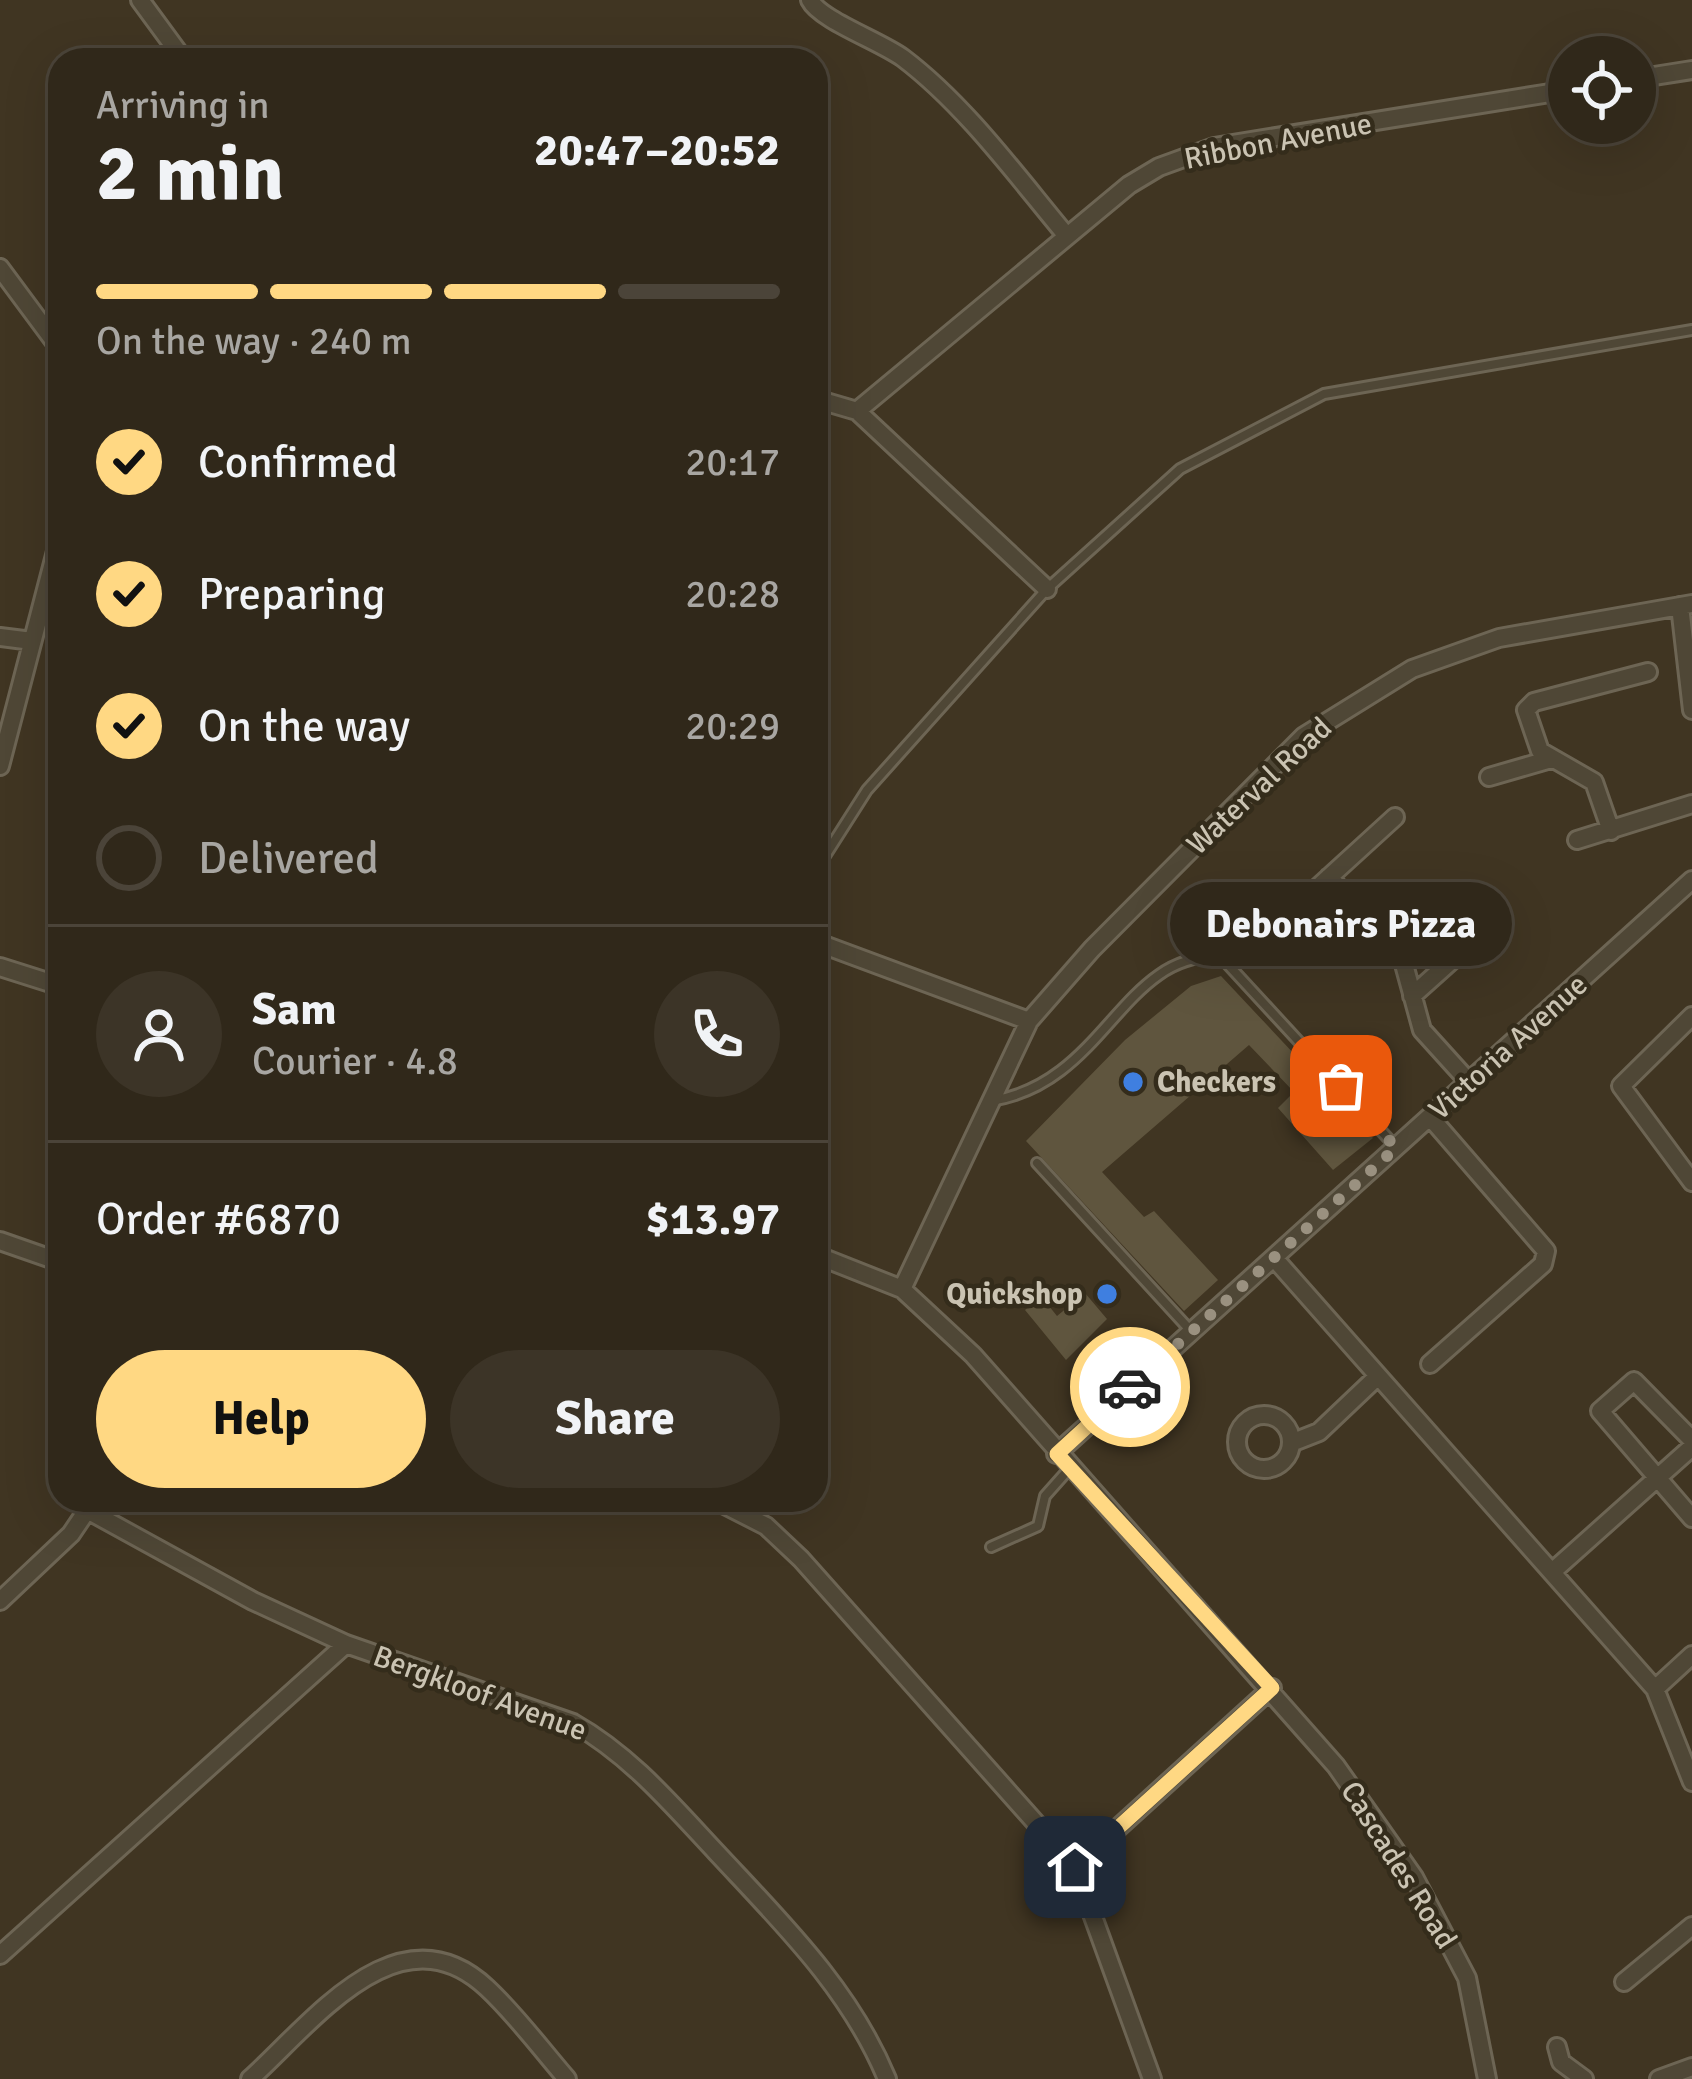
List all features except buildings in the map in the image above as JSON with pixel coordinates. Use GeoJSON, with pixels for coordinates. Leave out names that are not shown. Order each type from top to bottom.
{"type":"FeatureCollection","features":[{"type":"Feature","properties":{"kind":"street"},"geometry":{"type":"LineString","coordinates":[[140,0],[175,48]]}},
{"type":"Feature","properties":{"kind":"street"},"geometry":{"type":"LineString","coordinates":[[811,0],[823,16],[876,38],[923,73],[1066,235]]}},
{"type":"Feature","properties":{"kind":"street"},"geometry":{"type":"LineString","coordinates":[[1656,76],[1692,70]]}},
{"type":"Feature","properties":{"kind":"street","name":"Ribbon Avenue"},"geometry":{"type":"LineString","coordinates":[[856,411],[1066,235],[1159,167],[1214,147],[1548,93]]}},
{"type":"Feature","properties":{"kind":"street"},"geometry":{"type":"LineString","coordinates":[[0,268],[48,333]]}},
{"type":"Feature","properties":{"kind":"street"},"geometry":{"type":"LineString","coordinates":[[828,403],[856,411],[1047,589]]}},
{"type":"Feature","properties":{"kind":"street"},"geometry":{"type":"LineString","coordinates":[[0,766],[48,581]]}},
{"type":"Feature","properties":{"kind":"street"},"geometry":{"type":"LineString","coordinates":[[1686,605],[1692,710]]}},
{"type":"Feature","properties":{"kind":"street","name":"Waterval Road"},"geometry":{"type":"LineString","coordinates":[[902,1289],[1029,1021],[1213,824],[1304,736],[1412,669],[1499,638],[1686,605]]}},
{"type":"Feature","properties":{"kind":"street"},"geometry":{"type":"LineString","coordinates":[[0,637],[32,641]]}},
{"type":"Feature","properties":{"kind":"street"},"geometry":{"type":"LineString","coordinates":[[1611,831],[1594,782],[1551,759],[1536,743],[1529,706],[1648,672]]}},
{"type":"Feature","properties":{"kind":"street"},"geometry":{"type":"LineString","coordinates":[[1489,777],[1551,759]]}},
{"type":"Feature","properties":{"kind":"street"},"geometry":{"type":"LineString","coordinates":[[1577,841],[1692,804]]}},
{"type":"Feature","properties":{"kind":"street"},"geometry":{"type":"LineString","coordinates":[[1269,932],[1395,817]]}},
{"type":"Feature","properties":{"kind":"street"},"geometry":{"type":"LineString","coordinates":[[1329,877],[1402,957],[1422,1030],[1468,1082]]}},
{"type":"Feature","properties":{"kind":"street","name":"Victoria Avenue"},"geometry":{"type":"LineString","coordinates":[[1063,1461],[1191,1332],[1692,880]]}},
{"type":"Feature","properties":{"kind":"street"},"geometry":{"type":"LineString","coordinates":[[1412,996],[1498,920]]}},
{"type":"Feature","properties":{"kind":"street"},"geometry":{"type":"LineString","coordinates":[[828,946],[1029,1021]]}},
{"type":"Feature","properties":{"kind":"street"},"geometry":{"type":"LineString","coordinates":[[0,967],[48,982]]}},
{"type":"Feature","properties":{"kind":"street"},"geometry":{"type":"LineString","coordinates":[[1692,1016],[1621,1086],[1692,1182]]}},
{"type":"Feature","properties":{"kind":"street"},"geometry":{"type":"LineString","coordinates":[[1430,1117],[1546,1250],[1543,1264],[1430,1364]]}},
{"type":"Feature","properties":{"kind":"street"},"geometry":{"type":"LineString","coordinates":[[0,1241],[48,1258]]}},
{"type":"Feature","properties":{"kind":"street"},"geometry":{"type":"LineString","coordinates":[[1274,1258],[1655,1689],[1692,1782]]}},
{"type":"Feature","properties":{"kind":"street","name":"Cascades Road"},"geometry":{"type":"LineString","coordinates":[[828,1260],[902,1289],[973,1355],[1063,1461],[1272,1688],[1370,1809],[1414,1877],[1467,1978],[1483,2079]]}},
{"type":"Feature","properties":{"kind":"street"},"geometry":{"type":"LineString","coordinates":[[1291,1443],[1318,1432],[1378,1376]]}},
{"type":"Feature","properties":{"kind":"street"},"geometry":{"type":"LineString","coordinates":[[1552,1572],[1657,1479],[1692,1444],[1634,1381],[1602,1407],[1602,1419],[1657,1479],[1692,1518]]}},
{"type":"Feature","properties":{"kind":"street"},"geometry":{"type":"LineString","coordinates":[[0,1601],[85,1512]]}},
{"type":"Feature","properties":{"kind":"street","name":"Bergkloof Avenue"},"geometry":{"type":"LineString","coordinates":[[101,1512],[253,1601],[346,1644],[573,1723],[601,1738],[656,1789],[797,1939],[847,2003],[887,2079]]}},
{"type":"Feature","properties":{"kind":"street"},"geometry":{"type":"LineString","coordinates":[[739,1512],[766,1526],[801,1559],[1075,1867],[1152,2079]]}},
{"type":"Feature","properties":{"kind":"street"},"geometry":{"type":"LineString","coordinates":[[0,1955],[346,1644]]}},
{"type":"Feature","properties":{"kind":"street"},"geometry":{"type":"LineString","coordinates":[[1655,1689],[1692,1655]]}},
{"type":"Feature","properties":{"kind":"street"},"geometry":{"type":"LineString","coordinates":[[1075,1867],[1272,1688]]}},
{"type":"Feature","properties":{"kind":"street"},"geometry":{"type":"LineString","coordinates":[[1624,1982],[1692,1926]]}},
{"type":"Feature","properties":{"kind":"street"},"geometry":{"type":"LineString","coordinates":[[250,2079],[368,1973],[419,1956],[467,1972],[488,1988],[567,2079]]}},
{"type":"Feature","properties":{"kind":"street"},"geometry":{"type":"LineString","coordinates":[[1557,2047],[1561,2062],[1584,2079]]}},
{"type":"Feature","properties":{"kind":"street"},"geometry":{"type":"LineString","coordinates":[[1659,2079],[1682,2072]]}},
{"type":"Feature","properties":{"kind":"lane"},"geometry":{"type":"LineString","coordinates":[[828,851],[867,790],[1047,589],[1180,469],[1324,394],[1692,330]]}},
{"type":"Feature","properties":{"kind":"lane"},"geometry":{"type":"LineString","coordinates":[[987,1102],[1020,1096],[1059,1077],[1142,986],[1181,959],[1221,956],[1396,1148]]}},
{"type":"Feature","properties":{"kind":"lane"},"geometry":{"type":"LineString","coordinates":[[1037,1163],[1191,1332]]}},
{"type":"Feature","properties":{"kind":"lane"},"geometry":{"type":"LineString","coordinates":[[991,1547],[1037,1526],[1063,1461]]}},
{"type":"Feature","properties":{"kind":"way so far"},"geometry":{"type":"LineString","coordinates":[[1130,1387],[1396,1148],[1341,1086]]}},
{"type":"Feature","properties":{"kind":"place","name":"Checkers"},"geometry":{"type":"Point","coordinates":[1133,1082]}},
{"type":"Feature","properties":{"kind":"place","name":"Debonairs Pizza"},"geometry":{"type":"Point","coordinates":[1341,1086]}},
{"type":"Feature","properties":{"kind":"place","name":"Quickshop"},"geometry":{"type":"Point","coordinates":[1107,1294]}},
{"type":"Feature","properties":{"kind":"route"},"geometry":{"type":"LineString","coordinates":[[1075,1867],[1272,1688],[1057,1454],[1130,1387]]}}]}
